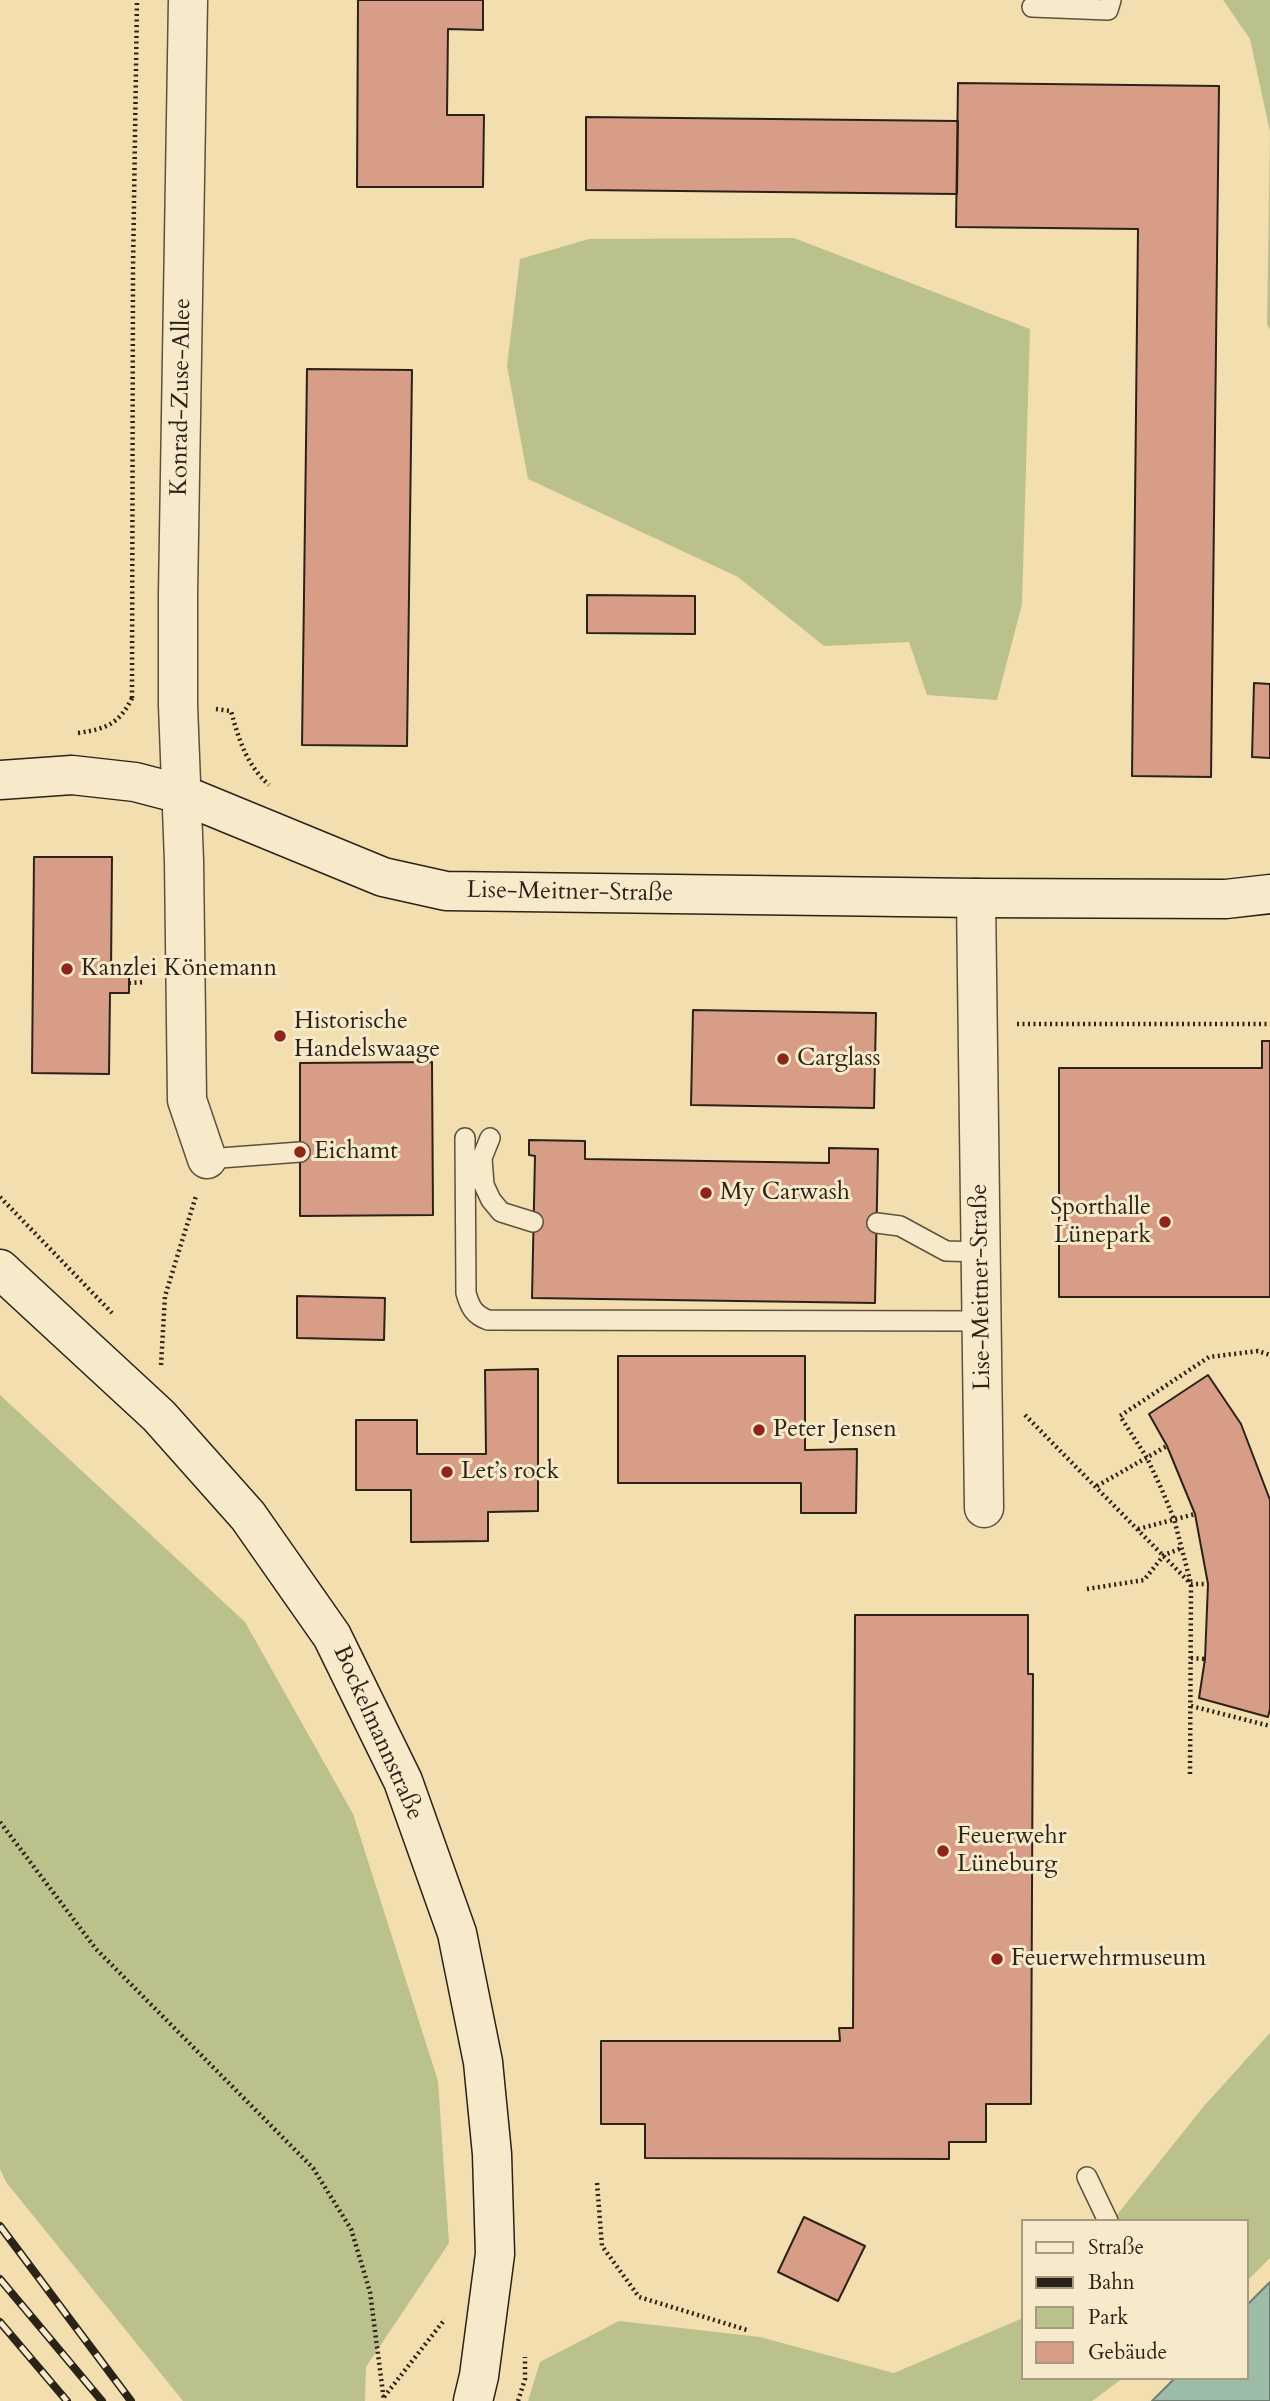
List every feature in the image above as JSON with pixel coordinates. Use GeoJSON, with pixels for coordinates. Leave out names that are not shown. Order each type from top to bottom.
{"type":"FeatureCollection","features":[{"type":"Feature","properties":{"kind":"main road","name":"Konrad-Zuse-Allee"},"geometry":{"type":"LineString","coordinates":[[181,794],[178,581],[188,0]]}},
{"type":"Feature","properties":{"kind":"main road","name":"Lise-Meitner-Straße"},"geometry":{"type":"LineString","coordinates":[[0,780],[72,775],[135,782],[181,794],[383,877],[446,891],[1226,899],[1270,894]]}},
{"type":"Feature","properties":{"kind":"main road"},"geometry":{"type":"LineString","coordinates":[[181,794],[187,1100],[207,1159]]}},
{"type":"Feature","properties":{"kind":"main road","name":"Lise-Meitner-Straße"},"geometry":{"type":"LineString","coordinates":[[976,898],[984,1508]]}},
{"type":"Feature","properties":{"kind":"main road","name":"Bockelmannstraße"},"geometry":{"type":"LineString","coordinates":[[0,1269],[159,1416],[247,1516],[332,1636],[404,1781],[457,1933],[483,2062],[492,2154],[495,2254],[479,2376],[473,2401]]}},
{"type":"Feature","properties":{"kind":"lane"},"geometry":{"type":"LineString","coordinates":[[1032,7],[1108,10],[1111,0]]}},
{"type":"Feature","properties":{"kind":"lane"},"geometry":{"type":"LineString","coordinates":[[465,1138],[466,1293],[470,1307],[478,1316],[488,1320],[982,1321]]}},
{"type":"Feature","properties":{"kind":"lane"},"geometry":{"type":"LineString","coordinates":[[490,1138],[482,1158],[484,1185],[491,1200],[501,1212],[533,1222]]}},
{"type":"Feature","properties":{"kind":"lane"},"geometry":{"type":"LineString","coordinates":[[207,1159],[300,1152]]}},
{"type":"Feature","properties":{"kind":"lane"},"geometry":{"type":"LineString","coordinates":[[877,1223],[901,1226],[946,1251],[982,1252]]}},
{"type":"Feature","properties":{"kind":"lane"},"geometry":{"type":"LineString","coordinates":[[1087,2177],[1107,2219]]}},
{"type":"Feature","properties":{"kind":"path"},"geometry":{"type":"LineString","coordinates":[[65,735],[110,725],[123,716],[132,698],[137,0]]}},
{"type":"Feature","properties":{"kind":"path"},"geometry":{"type":"LineString","coordinates":[[132,698],[231,711],[248,761],[258,775],[273,788]]}},
{"type":"Feature","properties":{"kind":"path"},"geometry":{"type":"LineString","coordinates":[[978,1024],[1270,1024]]}},
{"type":"Feature","properties":{"kind":"path"},"geometry":{"type":"LineString","coordinates":[[152,1355],[161,1365],[165,1296],[207,1159]]}},
{"type":"Feature","properties":{"kind":"path"},"geometry":{"type":"LineString","coordinates":[[0,1197],[114,1315]]}},
{"type":"Feature","properties":{"kind":"path"},"geometry":{"type":"LineString","coordinates":[[1190,1774],[1191,1584],[1174,1520],[1147,1458],[1120,1416],[1209,1357],[1258,1351],[1270,1355]]}},
{"type":"Feature","properties":{"kind":"path"},"geometry":{"type":"LineString","coordinates":[[1025,1415],[1191,1584],[1208,1584]]}},
{"type":"Feature","properties":{"kind":"path"},"geometry":{"type":"LineString","coordinates":[[1097,1486],[1167,1446]]}},
{"type":"Feature","properties":{"kind":"path"},"geometry":{"type":"LineString","coordinates":[[1138,1529],[1195,1514]]}},
{"type":"Feature","properties":{"kind":"path"},"geometry":{"type":"LineString","coordinates":[[1087,1589],[1144,1580],[1164,1555],[1182,1548]]}},
{"type":"Feature","properties":{"kind":"path"},"geometry":{"type":"LineString","coordinates":[[1191,1658],[1206,1660]]}},
{"type":"Feature","properties":{"kind":"path"},"geometry":{"type":"LineString","coordinates":[[1191,1706],[1270,1726]]}},
{"type":"Feature","properties":{"kind":"path"},"geometry":{"type":"LineString","coordinates":[[0,1822],[96,1949],[313,2168],[351,2229],[370,2292],[384,2399]]}},
{"type":"Feature","properties":{"kind":"path"},"geometry":{"type":"LineString","coordinates":[[597,2183],[602,2246],[639,2297],[747,2330]]}},
{"type":"Feature","properties":{"kind":"path"},"geometry":{"type":"LineString","coordinates":[[384,2399],[452,2309]]}},
{"type":"Feature","properties":{"kind":"green space"},"geometry":{"type":"Polygon","coordinates":[[[1223,0],[1270,0],[1270,132],[1250,39],[1223,0]]]}},
{"type":"Feature","properties":{"kind":"green space"},"geometry":{"type":"Polygon","coordinates":[[[1270,132],[1270,329],[1267,325],[1270,132]]]}},
{"type":"Feature","properties":{"kind":"green space"},"geometry":{"type":"Polygon","coordinates":[[[794,238],[1030,329],[1022,604],[997,700],[927,695],[909,642],[824,646],[738,577],[528,479],[507,366],[520,259],[589,239],[794,238]]]}},
{"type":"Feature","properties":{"kind":"green space"},"geometry":{"type":"Polygon","coordinates":[[[0,1395],[245,1622],[353,1814],[438,2081],[449,2243],[366,2367],[365,2401],[183,2401],[6,2182],[0,2169],[0,1395]]]}},
{"type":"Feature","properties":{"kind":"green space"},"geometry":{"type":"Polygon","coordinates":[[[1270,2033],[1270,2258],[1249,2279],[1249,2219],[1114,2219],[1204,2106],[1270,2033]]]}},
{"type":"Feature","properties":{"kind":"green space"},"geometry":{"type":"Polygon","coordinates":[[[1021,2319],[1021,2380],[1120,2380],[1092,2401],[528,2401],[540,2362],[619,2321],[760,2337],[894,2373],[1021,2319]]]}},
{"type":"Feature","properties":{"kind":"shaded area"},"geometry":{"type":"Polygon","coordinates":[[[1270,2282],[1270,2401],[1152,2401],[1173,2380],[1249,2380],[1249,2303],[1270,2282]]]}},
{"type":"Feature","properties":{"kind":"building"},"geometry":{"type":"Polygon","coordinates":[[[358,0],[483,0],[483,30],[448,29],[447,115],[484,115],[483,187],[357,187],[358,0]]]}},
{"type":"Feature","properties":{"kind":"building"},"geometry":{"type":"Polygon","coordinates":[[[958,83],[1219,86],[1211,777],[1132,776],[1138,229],[956,227],[958,83]]]}},
{"type":"Feature","properties":{"kind":"building"},"geometry":{"type":"Polygon","coordinates":[[[586,117],[958,121],[957,194],[586,190],[586,117]]]}},
{"type":"Feature","properties":{"kind":"building"},"geometry":{"type":"Polygon","coordinates":[[[307,369],[412,370],[407,746],[302,745],[307,369]]]}},
{"type":"Feature","properties":{"kind":"building"},"geometry":{"type":"Polygon","coordinates":[[[587,595],[695,596],[695,634],[587,633],[587,595]]]}},
{"type":"Feature","properties":{"kind":"building"},"geometry":{"type":"Polygon","coordinates":[[[1254,683],[1270,684],[1270,758],[1252,757],[1254,683]]]}},
{"type":"Feature","properties":{"kind":"building"},"geometry":{"type":"Polygon","coordinates":[[[34,857],[112,857],[111,973],[129,973],[129,993],[110,993],[109,1074],[32,1073],[34,857]]]}},
{"type":"Feature","properties":{"kind":"building","name":"Carglass"},"geometry":{"type":"Polygon","coordinates":[[[693,1010],[876,1013],[874,1108],[691,1105],[693,1010]]]}},
{"type":"Feature","properties":{"kind":"building","name":"Sporthalle Lünepark"},"geometry":{"type":"Polygon","coordinates":[[[1262,1041],[1270,1041],[1270,1297],[1059,1297],[1059,1068],[1262,1068],[1262,1041]]]}},
{"type":"Feature","properties":{"kind":"building"},"geometry":{"type":"Polygon","coordinates":[[[432,1062],[433,1215],[300,1216],[300,1063],[432,1062]]]}},
{"type":"Feature","properties":{"kind":"building","name":"My Carwash"},"geometry":{"type":"Polygon","coordinates":[[[529,1140],[585,1141],[585,1159],[829,1163],[829,1148],[878,1149],[875,1303],[532,1298],[535,1156],[529,1155],[529,1140]]]}},
{"type":"Feature","properties":{"kind":"building"},"geometry":{"type":"Polygon","coordinates":[[[297,1296],[385,1298],[384,1340],[297,1338],[297,1296]]]}},
{"type":"Feature","properties":{"kind":"building"},"geometry":{"type":"Polygon","coordinates":[[[618,1356],[805,1356],[805,1450],[857,1449],[856,1513],[801,1513],[801,1483],[618,1483],[618,1356]]]}},
{"type":"Feature","properties":{"kind":"building","name":"Let’s rock"},"geometry":{"type":"Polygon","coordinates":[[[538,1369],[538,1511],[488,1512],[488,1541],[411,1542],[411,1490],[356,1490],[356,1420],[417,1420],[417,1454],[486,1454],[485,1370],[538,1369]]]}},
{"type":"Feature","properties":{"kind":"building"},"geometry":{"type":"Polygon","coordinates":[[[1208,1375],[1241,1424],[1270,1500],[1268,1717],[1199,1698],[1205,1659],[1208,1584],[1195,1514],[1167,1446],[1149,1414],[1208,1375]]]}},
{"type":"Feature","properties":{"kind":"building","name":"Feuerwehr Lüneburg"},"geometry":{"type":"Polygon","coordinates":[[[855,1615],[1028,1615],[1028,1674],[1033,1674],[1031,2104],[986,2104],[986,2142],[949,2142],[949,2159],[645,2158],[645,2124],[601,2124],[601,2041],[840,2041],[839,2028],[853,2028],[855,1615]]]}},
{"type":"Feature","properties":{"kind":"building"},"geometry":{"type":"Polygon","coordinates":[[[804,2217],[865,2246],[838,2301],[778,2272],[804,2217]]]}},
{"type":"Feature","properties":{"kind":"railway"},"geometry":{"type":"LineString","coordinates":[[0,2226],[131,2401]]}},
{"type":"Feature","properties":{"kind":"railway"},"geometry":{"type":"LineString","coordinates":[[0,2279],[102,2401]]}},
{"type":"Feature","properties":{"kind":"railway"},"geometry":{"type":"LineString","coordinates":[[0,2322],[67,2401]]}},
{"type":"Feature","properties":{"kind":"place","name":"Kanzlei Könemann"},"geometry":{"type":"Point","coordinates":[67,969]}},
{"type":"Feature","properties":{"kind":"place","name":"Historische Handelswaage"},"geometry":{"type":"Point","coordinates":[280,1036]}},
{"type":"Feature","properties":{"kind":"place","name":"Carglass"},"geometry":{"type":"Point","coordinates":[783,1059]}},
{"type":"Feature","properties":{"kind":"place","name":"Eichamt"},"geometry":{"type":"Point","coordinates":[300,1152]}},
{"type":"Feature","properties":{"kind":"place","name":"My Carwash"},"geometry":{"type":"Point","coordinates":[706,1193]}},
{"type":"Feature","properties":{"kind":"place","name":"Sporthalle Lünepark"},"geometry":{"type":"Point","coordinates":[1165,1222]}},
{"type":"Feature","properties":{"kind":"place","name":"Peter Jensen"},"geometry":{"type":"Point","coordinates":[759,1430]}},
{"type":"Feature","properties":{"kind":"place","name":"Let’s rock"},"geometry":{"type":"Point","coordinates":[447,1472]}},
{"type":"Feature","properties":{"kind":"place","name":"Feuerwehr Lüneburg"},"geometry":{"type":"Point","coordinates":[943,1851]}},
{"type":"Feature","properties":{"kind":"place","name":"Feuerwehrmuseum"},"geometry":{"type":"Point","coordinates":[997,1959]}}]}
